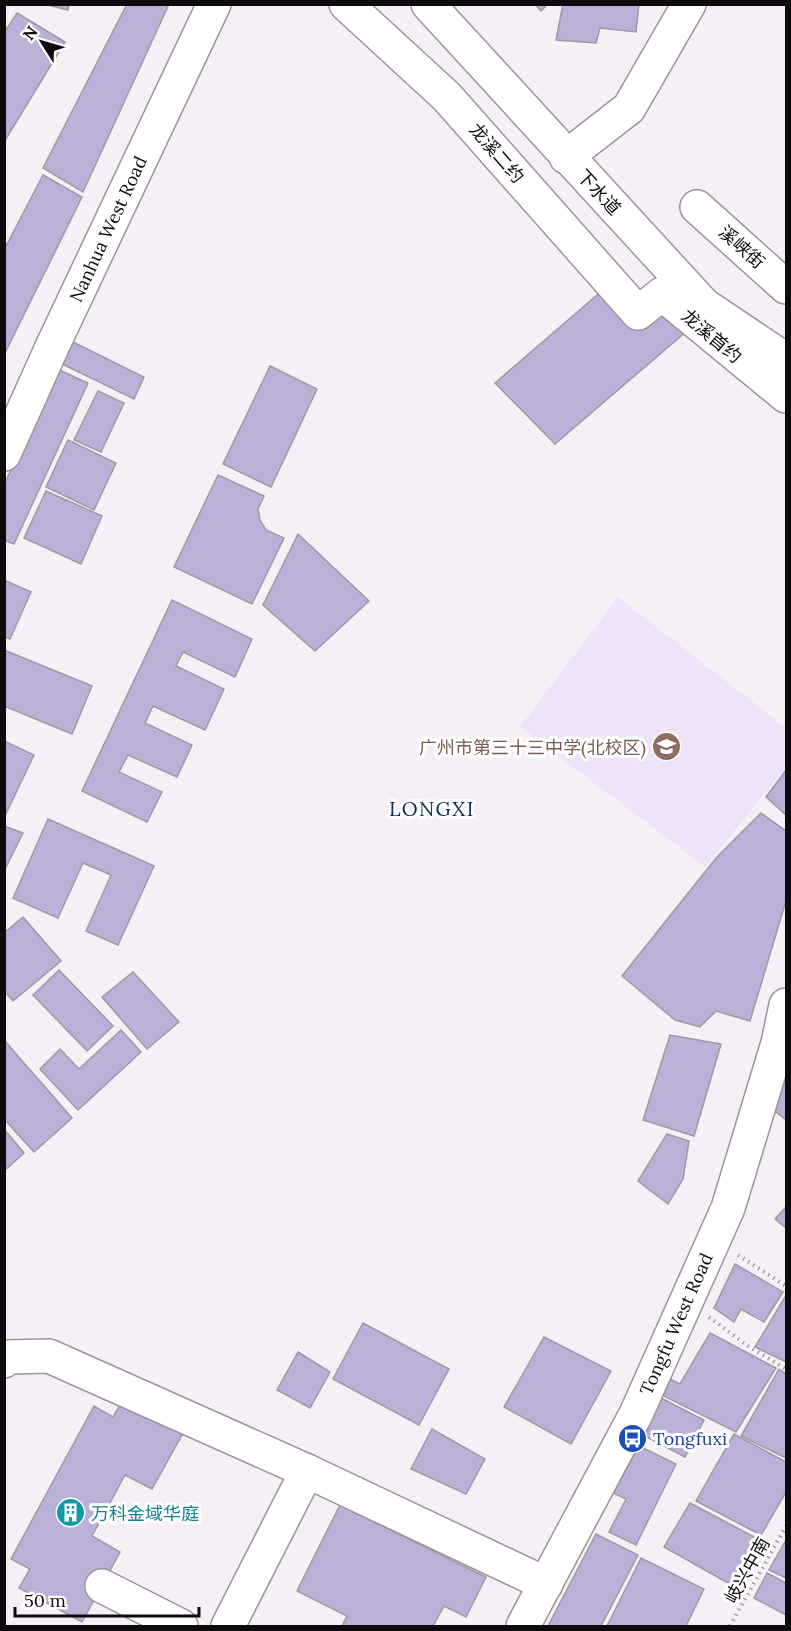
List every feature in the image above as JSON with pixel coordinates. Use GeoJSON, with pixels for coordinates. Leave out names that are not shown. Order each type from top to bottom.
{"type":"FeatureCollection","features":[{"type":"Feature","properties":{"kind":"main road","name":"Nanhua West Road"},"geometry":{"type":"LineString","coordinates":[[4,454],[58,332],[214,4]]}},
{"type":"Feature","properties":{"kind":"main road","name":"龙溪二约"},"geometry":{"type":"LineString","coordinates":[[346,4],[447,97],[638,313]]}},
{"type":"Feature","properties":{"kind":"main road","name":"下水道"},"geometry":{"type":"LineString","coordinates":[[428,4],[704,305],[786,360]]}},
{"type":"Feature","properties":{"kind":"main road"},"geometry":{"type":"LineString","coordinates":[[566,157],[629,108],[689,4]]}},
{"type":"Feature","properties":{"kind":"main road","name":"溪峡街"},"geometry":{"type":"LineString","coordinates":[[697,207],[786,287]]}},
{"type":"Feature","properties":{"kind":"main road","name":"龙溪首约"},"geometry":{"type":"LineString","coordinates":[[638,313],[662,294],[786,396]]}},
{"type":"Feature","properties":{"kind":"main road","name":"Tongfu West Road"},"geometry":{"type":"LineString","coordinates":[[523,1626],[636,1414],[728,1208],[778,1043],[786,1005]]}},
{"type":"Feature","properties":{"kind":"main road"},"geometry":{"type":"LineString","coordinates":[[4,1360],[7,1357],[49,1356],[307,1471],[386,1519],[546,1584]]}},
{"type":"Feature","properties":{"kind":"main road"},"geometry":{"type":"LineString","coordinates":[[228,1626],[307,1471]]}},
{"type":"Feature","properties":{"kind":"main road"},"geometry":{"type":"LineString","coordinates":[[102,1586],[181,1626]]}},
{"type":"Feature","properties":{"kind":"path"},"geometry":{"type":"LineString","coordinates":[[714,1239],[786,1286]]}},
{"type":"Feature","properties":{"kind":"path"},"geometry":{"type":"LineString","coordinates":[[687,1300],[748,1347],[786,1369]]}},
{"type":"Feature","properties":{"kind":"path","name":"岐兴中南"},"geometry":{"type":"LineString","coordinates":[[730,1626],[786,1526]]}},
{"type":"Feature","properties":{"kind":"shaded area","name":"广州市第三十三中学(北校区)"},"geometry":{"type":"Polygon","coordinates":[[[618,597],[786,728],[786,767],[705,867],[520,727],[618,597]]]}},
{"type":"Feature","properties":{"kind":"building"},"geometry":{"type":"Polygon","coordinates":[[[44,4],[69,4],[68,10],[44,4]]]}},
{"type":"Feature","properties":{"kind":"building"},"geometry":{"type":"Polygon","coordinates":[[[127,4],[169,4],[83,192],[43,168],[127,4]]]}},
{"type":"Feature","properties":{"kind":"building"},"geometry":{"type":"Polygon","coordinates":[[[535,4],[548,4],[541,11],[535,4]]]}},
{"type":"Feature","properties":{"kind":"building"},"geometry":{"type":"Polygon","coordinates":[[[563,4],[639,4],[636,32],[600,28],[596,43],[556,40],[563,4]]]}},
{"type":"Feature","properties":{"kind":"building"},"geometry":{"type":"Polygon","coordinates":[[[17,13],[65,42],[4,142],[4,33],[17,13]]]}},
{"type":"Feature","properties":{"kind":"building"},"geometry":{"type":"Polygon","coordinates":[[[43,175],[82,197],[4,355],[4,250],[43,175]]]}},
{"type":"Feature","properties":{"kind":"building"},"geometry":{"type":"Polygon","coordinates":[[[604,289],[661,306],[687,331],[555,444],[495,383],[604,289]]]}},
{"type":"Feature","properties":{"kind":"building"},"geometry":{"type":"Polygon","coordinates":[[[71,341],[144,377],[134,399],[60,363],[71,341]]]}},
{"type":"Feature","properties":{"kind":"building"},"geometry":{"type":"Polygon","coordinates":[[[270,366],[317,389],[271,487],[223,464],[270,366]]]}},
{"type":"Feature","properties":{"kind":"building"},"geometry":{"type":"Polygon","coordinates":[[[57,369],[88,383],[14,544],[4,540],[4,485],[57,369]]]}},
{"type":"Feature","properties":{"kind":"building"},"geometry":{"type":"Polygon","coordinates":[[[98,391],[124,403],[101,452],[74,440],[98,391]]]}},
{"type":"Feature","properties":{"kind":"building"},"geometry":{"type":"Polygon","coordinates":[[[68,440],[116,463],[94,510],[46,487],[68,440]]]}},
{"type":"Feature","properties":{"kind":"building"},"geometry":{"type":"Polygon","coordinates":[[[218,475],[264,496],[258,509],[260,520],[266,530],[284,538],[252,604],[174,567],[218,475]]]}},
{"type":"Feature","properties":{"kind":"building"},"geometry":{"type":"Polygon","coordinates":[[[46,491],[102,516],[81,564],[24,538],[46,491]]]}},
{"type":"Feature","properties":{"kind":"building"},"geometry":{"type":"Polygon","coordinates":[[[298,534],[369,601],[315,651],[263,605],[298,534]]]}},
{"type":"Feature","properties":{"kind":"building"},"geometry":{"type":"Polygon","coordinates":[[[4,580],[31,592],[10,639],[4,636],[4,580]]]}},
{"type":"Feature","properties":{"kind":"building"},"geometry":{"type":"Polygon","coordinates":[[[172,600],[252,639],[235,677],[183,652],[176,666],[224,689],[205,730],[153,706],[145,723],[192,745],[177,777],[128,755],[119,772],[162,792],[147,822],[82,791],[172,600]]]}},
{"type":"Feature","properties":{"kind":"building"},"geometry":{"type":"Polygon","coordinates":[[[4,650],[92,686],[72,734],[4,706],[4,650]]]}},
{"type":"Feature","properties":{"kind":"building"},"geometry":{"type":"Polygon","coordinates":[[[4,741],[34,755],[4,818],[4,741]]]}},
{"type":"Feature","properties":{"kind":"building"},"geometry":{"type":"Polygon","coordinates":[[[786,770],[786,815],[766,797],[786,770]]]}},
{"type":"Feature","properties":{"kind":"building"},"geometry":{"type":"Polygon","coordinates":[[[761,813],[786,831],[786,901],[750,1021],[716,1011],[700,1027],[675,1020],[622,976],[716,858],[761,813]]]}},
{"type":"Feature","properties":{"kind":"building"},"geometry":{"type":"Polygon","coordinates":[[[48,819],[154,866],[118,945],[86,931],[111,875],[83,863],[58,918],[13,898],[48,819]]]}},
{"type":"Feature","properties":{"kind":"building"},"geometry":{"type":"Polygon","coordinates":[[[4,826],[23,833],[4,871],[4,826]]]}},
{"type":"Feature","properties":{"kind":"building"},"geometry":{"type":"Polygon","coordinates":[[[23,917],[61,961],[13,1001],[4,991],[4,933],[23,917]]]}},
{"type":"Feature","properties":{"kind":"building"},"geometry":{"type":"Polygon","coordinates":[[[59,970],[113,1026],[87,1051],[33,995],[59,970]]]}},
{"type":"Feature","properties":{"kind":"building"},"geometry":{"type":"Polygon","coordinates":[[[133,972],[179,1022],[147,1049],[102,997],[133,972]]]}},
{"type":"Feature","properties":{"kind":"building"},"geometry":{"type":"Polygon","coordinates":[[[121,1030],[141,1052],[78,1110],[40,1069],[60,1049],[79,1069],[121,1030]]]}},
{"type":"Feature","properties":{"kind":"building"},"geometry":{"type":"Polygon","coordinates":[[[670,1035],[721,1044],[694,1136],[643,1120],[670,1035]]]}},
{"type":"Feature","properties":{"kind":"building"},"geometry":{"type":"Polygon","coordinates":[[[4,1040],[72,1118],[34,1152],[4,1119],[4,1040]]]}},
{"type":"Feature","properties":{"kind":"building"},"geometry":{"type":"Polygon","coordinates":[[[786,1063],[786,1120],[771,1108],[786,1063]]]}},
{"type":"Feature","properties":{"kind":"building"},"geometry":{"type":"Polygon","coordinates":[[[4,1129],[24,1153],[4,1171],[4,1129]]]}},
{"type":"Feature","properties":{"kind":"building"},"geometry":{"type":"Polygon","coordinates":[[[667,1134],[689,1141],[683,1179],[668,1204],[638,1181],[667,1134]]]}},
{"type":"Feature","properties":{"kind":"building"},"geometry":{"type":"Polygon","coordinates":[[[786,1207],[786,1228],[775,1219],[786,1207]]]}},
{"type":"Feature","properties":{"kind":"building"},"geometry":{"type":"Polygon","coordinates":[[[735,1264],[783,1292],[764,1322],[741,1309],[734,1322],[714,1308],[735,1264]]]}},
{"type":"Feature","properties":{"kind":"building"},"geometry":{"type":"Polygon","coordinates":[[[786,1298],[786,1362],[755,1347],[786,1298]]]}},
{"type":"Feature","properties":{"kind":"building"},"geometry":{"type":"Polygon","coordinates":[[[363,1323],[449,1369],[419,1425],[333,1379],[363,1323]]]}},
{"type":"Feature","properties":{"kind":"building"},"geometry":{"type":"Polygon","coordinates":[[[710,1333],[776,1368],[736,1432],[660,1394],[668,1378],[680,1384],[710,1333]]]}},
{"type":"Feature","properties":{"kind":"building"},"geometry":{"type":"Polygon","coordinates":[[[544,1337],[611,1371],[571,1444],[504,1407],[544,1337]]]}},
{"type":"Feature","properties":{"kind":"building"},"geometry":{"type":"Polygon","coordinates":[[[298,1352],[330,1372],[310,1408],[277,1390],[298,1352]]]}},
{"type":"Feature","properties":{"kind":"building"},"geometry":{"type":"Polygon","coordinates":[[[779,1369],[786,1374],[786,1458],[741,1436],[779,1369]]]}},
{"type":"Feature","properties":{"kind":"building","name":"万科金域华庭"},"geometry":{"type":"Polygon","coordinates":[[[126,1394],[187,1426],[152,1489],[125,1475],[92,1536],[120,1552],[82,1622],[19,1588],[30,1569],[11,1559],[94,1406],[113,1417],[126,1394]]]}},
{"type":"Feature","properties":{"kind":"building"},"geometry":{"type":"Polygon","coordinates":[[[659,1397],[704,1420],[685,1457],[641,1434],[659,1397]]]}},
{"type":"Feature","properties":{"kind":"building"},"geometry":{"type":"Polygon","coordinates":[[[432,1429],[485,1459],[466,1494],[411,1469],[432,1429]]]}},
{"type":"Feature","properties":{"kind":"building"},"geometry":{"type":"Polygon","coordinates":[[[734,1434],[786,1462],[786,1492],[761,1535],[696,1501],[734,1434]]]}},
{"type":"Feature","properties":{"kind":"building"},"geometry":{"type":"Polygon","coordinates":[[[639,1446],[676,1464],[636,1545],[609,1532],[626,1499],[613,1493],[639,1446]]]}},
{"type":"Feature","properties":{"kind":"building"},"geometry":{"type":"Polygon","coordinates":[[[690,1503],[762,1541],[735,1587],[664,1547],[690,1503]]]}},
{"type":"Feature","properties":{"kind":"building"},"geometry":{"type":"Polygon","coordinates":[[[340,1505],[486,1577],[466,1617],[444,1606],[433,1626],[342,1626],[347,1616],[297,1591],[340,1505]]]}},
{"type":"Feature","properties":{"kind":"building"},"geometry":{"type":"Polygon","coordinates":[[[596,1534],[638,1555],[601,1626],[548,1626],[596,1534]]]}},
{"type":"Feature","properties":{"kind":"building"},"geometry":{"type":"Polygon","coordinates":[[[786,1540],[786,1578],[769,1570],[786,1540]]]}},
{"type":"Feature","properties":{"kind":"building"},"geometry":{"type":"Polygon","coordinates":[[[641,1558],[704,1589],[686,1626],[607,1626],[641,1558]]]}},
{"type":"Feature","properties":{"kind":"building"},"geometry":{"type":"Polygon","coordinates":[[[767,1573],[786,1583],[786,1615],[754,1598],[767,1573]]]}},
{"type":"Feature","properties":{"kind":"place","name":"广州市第三十三中学(北校区)"},"geometry":{"type":"Point","coordinates":[667,747]}},
{"type":"Feature","properties":{"kind":"place","name":"Tongfuxi"},"geometry":{"type":"Point","coordinates":[632,1438]}},
{"type":"Feature","properties":{"kind":"place","name":"万科金域华庭"},"geometry":{"type":"Point","coordinates":[70,1513]}},
{"type":"Feature","properties":{"kind":"district","name":"LONGXI"},"geometry":{"type":"Point","coordinates":[432,808]}}]}
